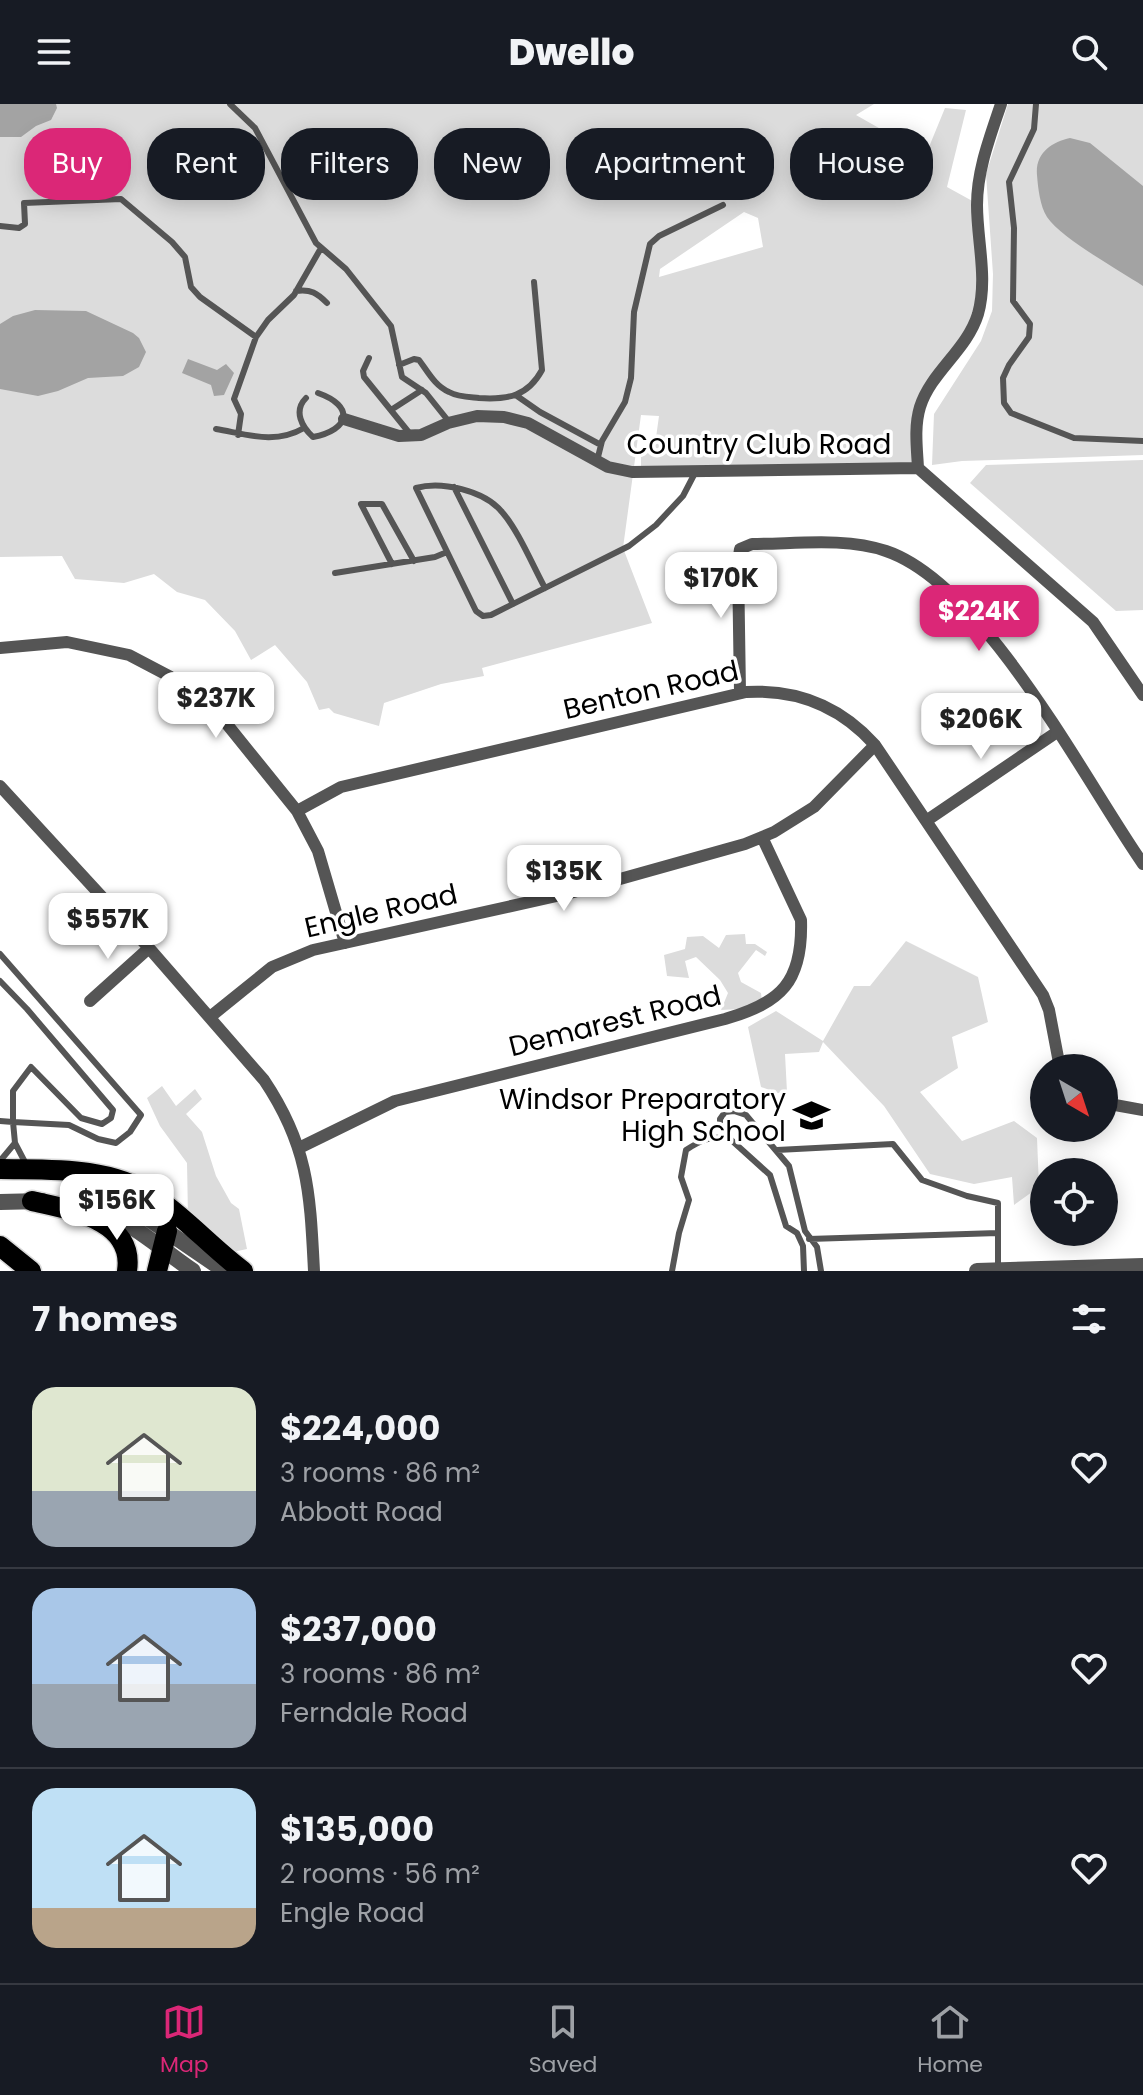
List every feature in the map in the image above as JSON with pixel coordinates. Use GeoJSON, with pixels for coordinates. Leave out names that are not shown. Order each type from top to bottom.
{"type":"FeatureCollection","features":[{"type":"Feature","properties":{"kind":"highway"},"geometry":{"type":"LineString","coordinates":[[0,1169],[85,1172],[140,1188],[243,1271]]}},
{"type":"Feature","properties":{"kind":"highway"},"geometry":{"type":"LineString","coordinates":[[32,1201],[81,1213],[111,1228],[125,1245],[127,1271]]}},
{"type":"Feature","properties":{"kind":"highway"},"geometry":{"type":"LineString","coordinates":[[157,1271],[165,1240]]}},
{"type":"Feature","properties":{"kind":"highway"},"geometry":{"type":"LineString","coordinates":[[0,1246],[31,1271]]}},
{"type":"Feature","properties":{"kind":"street"},"geometry":{"type":"LineString","coordinates":[[918,468],[916,431],[920,407],[930,387],[966,340],[977,316],[983,288],[976,203],[980,173],[1001,104]]}},
{"type":"Feature","properties":{"kind":"street","name":"Country Club Road"},"geometry":{"type":"LineString","coordinates":[[344,419],[399,436],[421,435],[477,416],[504,417],[528,423],[608,467],[632,472],[918,468],[1093,622],[1143,695]]}},
{"type":"Feature","properties":{"kind":"street"},"geometry":{"type":"LineString","coordinates":[[740,693],[740,549],[752,544],[856,544],[890,552],[907,560],[939,584],[969,612],[1015,668],[1143,864]]}},
{"type":"Feature","properties":{"kind":"street"},"geometry":{"type":"LineString","coordinates":[[0,648],[67,642],[107,649],[150,665],[169,676],[226,723],[297,811],[322,862],[345,943]]}},
{"type":"Feature","properties":{"kind":"street","name":"Benton Road"},"geometry":{"type":"LineString","coordinates":[[297,811],[341,787],[740,693],[759,691],[810,699],[846,717],[875,745],[1043,995],[1057,1054]]}},
{"type":"Feature","properties":{"kind":"street"},"geometry":{"type":"LineString","coordinates":[[926,821],[1057,732]]}},
{"type":"Feature","properties":{"kind":"street","name":"Engle Road"},"geometry":{"type":"LineString","coordinates":[[210,1017],[272,967],[313,950],[570,893],[762,837],[814,807],[875,745]]}},
{"type":"Feature","properties":{"kind":"street"},"geometry":{"type":"LineString","coordinates":[[0,786],[149,948],[271,1091],[289,1122],[299,1148],[310,1196],[314,1271]]}},
{"type":"Feature","properties":{"kind":"street","name":"Demarest Road"},"geometry":{"type":"LineString","coordinates":[[299,1148],[375,1108],[395,1101],[725,1019],[770,1003],[788,982],[794,969],[801,931],[798,911],[762,837]]}},
{"type":"Feature","properties":{"kind":"street"},"geometry":{"type":"LineString","coordinates":[[90,1001],[149,948]]}},
{"type":"Feature","properties":{"kind":"street"},"geometry":{"type":"LineString","coordinates":[[1118,1106],[1143,1110]]}},
{"type":"Feature","properties":{"kind":"street"},"geometry":{"type":"LineString","coordinates":[[0,1202],[89,1205],[225,1271]]}},
{"type":"Feature","properties":{"kind":"street"},"geometry":{"type":"LineString","coordinates":[[165,1240],[193,1271]]}},
{"type":"Feature","properties":{"kind":"street"},"geometry":{"type":"LineString","coordinates":[[977,1271],[1143,1266]]}},
{"type":"Feature","properties":{"kind":"lane"},"geometry":{"type":"LineString","coordinates":[[230,104],[255,128],[316,243],[346,269],[391,326],[398,347],[402,377],[424,391],[450,423]]}},
{"type":"Feature","properties":{"kind":"lane"},"geometry":{"type":"LineString","coordinates":[[1036,104],[1034,129],[1009,182],[1014,228],[1013,301],[1030,324],[1029,337],[1003,378],[1004,403],[1011,413],[1074,438],[1143,441]]}},
{"type":"Feature","properties":{"kind":"lane"},"geometry":{"type":"LineString","coordinates":[[0,226],[19,228],[25,224],[24,203],[121,199],[185,257],[191,287],[200,297],[256,337]]}},
{"type":"Feature","properties":{"kind":"lane"},"geometry":{"type":"LineString","coordinates":[[597,461],[601,445],[625,402],[631,378],[634,312],[650,244],[659,236],[723,205]]}},
{"type":"Feature","properties":{"kind":"lane"},"geometry":{"type":"LineString","coordinates":[[238,435],[241,414],[234,399],[256,337],[296,291],[321,248]]}},
{"type":"Feature","properties":{"kind":"lane"},"geometry":{"type":"LineString","coordinates":[[399,365],[419,360],[438,384],[461,396],[500,400],[517,396],[536,382],[542,370],[534,282]]}},
{"type":"Feature","properties":{"kind":"lane"},"geometry":{"type":"LineString","coordinates":[[296,291],[318,293],[327,303]]}},
{"type":"Feature","properties":{"kind":"lane"},"geometry":{"type":"LineString","coordinates":[[369,358],[363,371],[364,377],[411,435]]}},
{"type":"Feature","properties":{"kind":"lane"},"geometry":{"type":"LineString","coordinates":[[391,410],[438,384]]}},
{"type":"Feature","properties":{"kind":"lane","name":"Country Club Road"},"geometry":{"type":"LineString","coordinates":[[318,393],[339,404],[345,414],[344,419]]}},
{"type":"Feature","properties":{"kind":"lane"},"geometry":{"type":"LineString","coordinates":[[517,396],[601,445]]}},
{"type":"Feature","properties":{"kind":"lane"},"geometry":{"type":"LineString","coordinates":[[306,398],[301,403],[299,414],[304,428],[313,437],[333,432],[344,419]]}},
{"type":"Feature","properties":{"kind":"lane"},"geometry":{"type":"LineString","coordinates":[[216,429],[238,435],[280,438],[304,428]]}},
{"type":"Feature","properties":{"kind":"lane"},"geometry":{"type":"LineString","coordinates":[[545,588],[501,510],[487,500],[454,487],[432,483],[416,488],[476,611],[483,616],[491,615],[545,588],[629,546],[656,525],[683,496],[696,471]]}},
{"type":"Feature","properties":{"kind":"lane"},"geometry":{"type":"LineString","coordinates":[[454,487],[513,604]]}},
{"type":"Feature","properties":{"kind":"lane"},"geometry":{"type":"LineString","coordinates":[[392,564],[361,504],[382,504],[414,561]]}},
{"type":"Feature","properties":{"kind":"lane"},"geometry":{"type":"LineString","coordinates":[[335,573],[414,561],[447,552]]}},
{"type":"Feature","properties":{"kind":"lane"},"geometry":{"type":"LineString","coordinates":[[0,954],[141,1115],[130,1132],[116,1143],[98,1139],[69,1125],[0,1121]]}},
{"type":"Feature","properties":{"kind":"lane"},"geometry":{"type":"LineString","coordinates":[[0,981],[113,1110],[111,1118],[102,1124],[81,1118],[31,1067],[13,1091],[15,1143],[29,1170]]}},
{"type":"Feature","properties":{"kind":"lane"},"geometry":{"type":"LineString","coordinates":[[804,1271],[803,1246],[797,1233],[786,1226],[770,1175],[720,1126],[725,1112],[746,1115],[789,1166],[809,1239],[817,1247],[821,1271]]}},
{"type":"Feature","properties":{"kind":"lane"},"geometry":{"type":"LineString","coordinates":[[672,1271],[689,1200],[681,1177],[686,1150],[702,1139],[715,1136],[729,1138]]}},
{"type":"Feature","properties":{"kind":"lane"},"geometry":{"type":"LineString","coordinates":[[0,1161],[15,1143]]}},
{"type":"Feature","properties":{"kind":"lane"},"geometry":{"type":"LineString","coordinates":[[777,1150],[893,1144],[922,1180],[998,1203],[998,1270]]}},
{"type":"Feature","properties":{"kind":"lane"},"geometry":{"type":"LineString","coordinates":[[803,1246],[809,1239],[998,1233]]}},
{"type":"Feature","properties":{"kind":"shaded area"},"geometry":{"type":"Polygon","coordinates":[[[0,104],[874,104],[856,115],[879,128],[790,128],[790,200],[933,200],[933,137],[945,108],[966,110],[947,187],[976,203],[977,316],[920,407],[918,468],[641,470],[641,452],[654,452],[659,416],[641,415],[623,548],[652,623],[482,668],[484,676],[441,684],[384,703],[379,726],[334,713],[329,708],[319,710],[307,682],[275,645],[251,660],[235,631],[205,600],[177,592],[154,574],[124,583],[75,579],[62,556],[0,557],[0,104]],[[744,212],[660,269],[659,277],[763,247],[758,218],[744,212]]]}},
{"type":"Feature","properties":{"kind":"shaded area"},"geometry":{"type":"Polygon","coordinates":[[[0,104],[56,104],[51,120],[33,128],[24,128],[21,137],[0,137],[0,104]]]}},
{"type":"Feature","properties":{"kind":"shaded area"},"geometry":{"type":"Polygon","coordinates":[[[1008,104],[1143,104],[1143,455],[962,461],[932,465],[934,414],[981,341],[992,311],[993,274],[986,174],[1008,104]]]}},
{"type":"Feature","properties":{"kind":"shaded area"},"geometry":{"type":"Polygon","coordinates":[[[1070,138],[1090,143],[1143,186],[1143,286],[1078,244],[1054,226],[1045,213],[1038,186],[1039,160],[1051,146],[1070,138]]]}},
{"type":"Feature","properties":{"kind":"shaded area"},"geometry":{"type":"Polygon","coordinates":[[[35,310],[86,311],[133,333],[146,352],[139,367],[123,376],[88,378],[38,396],[0,389],[0,324],[13,316],[35,310]]]}},
{"type":"Feature","properties":{"kind":"shaded area"},"geometry":{"type":"Polygon","coordinates":[[[188,359],[217,370],[226,364],[234,373],[224,395],[214,396],[211,385],[182,373],[188,359]]]}},
{"type":"Feature","properties":{"kind":"shaded area"},"geometry":{"type":"Polygon","coordinates":[[[1143,460],[1143,610],[1116,611],[970,483],[986,465],[1143,460]]]}},
{"type":"Feature","properties":{"kind":"shaded area"},"geometry":{"type":"Polygon","coordinates":[[[745,934],[746,944],[755,944],[767,952],[765,956],[756,950],[738,973],[741,982],[761,993],[762,1002],[740,1009],[721,1010],[728,993],[720,980],[696,957],[685,961],[689,978],[667,976],[664,955],[685,949],[687,937],[703,936],[719,948],[726,935],[745,934]]]}},
{"type":"Feature","properties":{"kind":"shaded area"},"geometry":{"type":"Polygon","coordinates":[[[906,941],[978,977],[988,1022],[952,1037],[958,1068],[920,1092],[962,1141],[1014,1121],[1030,1133],[1030,1142],[1037,1142],[1038,1158],[1030,1158],[1030,1193],[1014,1205],[1012,1177],[974,1184],[930,1174],[884,1106],[823,1042],[819,1052],[785,1054],[787,1092],[778,1093],[761,1087],[748,1027],[776,1011],[823,1041],[854,986],[870,986],[906,941]]]}},
{"type":"Feature","properties":{"kind":"shaded area"},"geometry":{"type":"Polygon","coordinates":[[[162,1086],[176,1106],[195,1089],[202,1099],[186,1114],[202,1132],[216,1176],[231,1203],[239,1209],[247,1249],[233,1252],[188,1216],[187,1163],[160,1126],[147,1098],[162,1086]]]}},
{"type":"Feature","properties":{"kind":"place","name":"Windsor Preparatory High School"},"geometry":{"type":"Point","coordinates":[812,1115]}}]}
